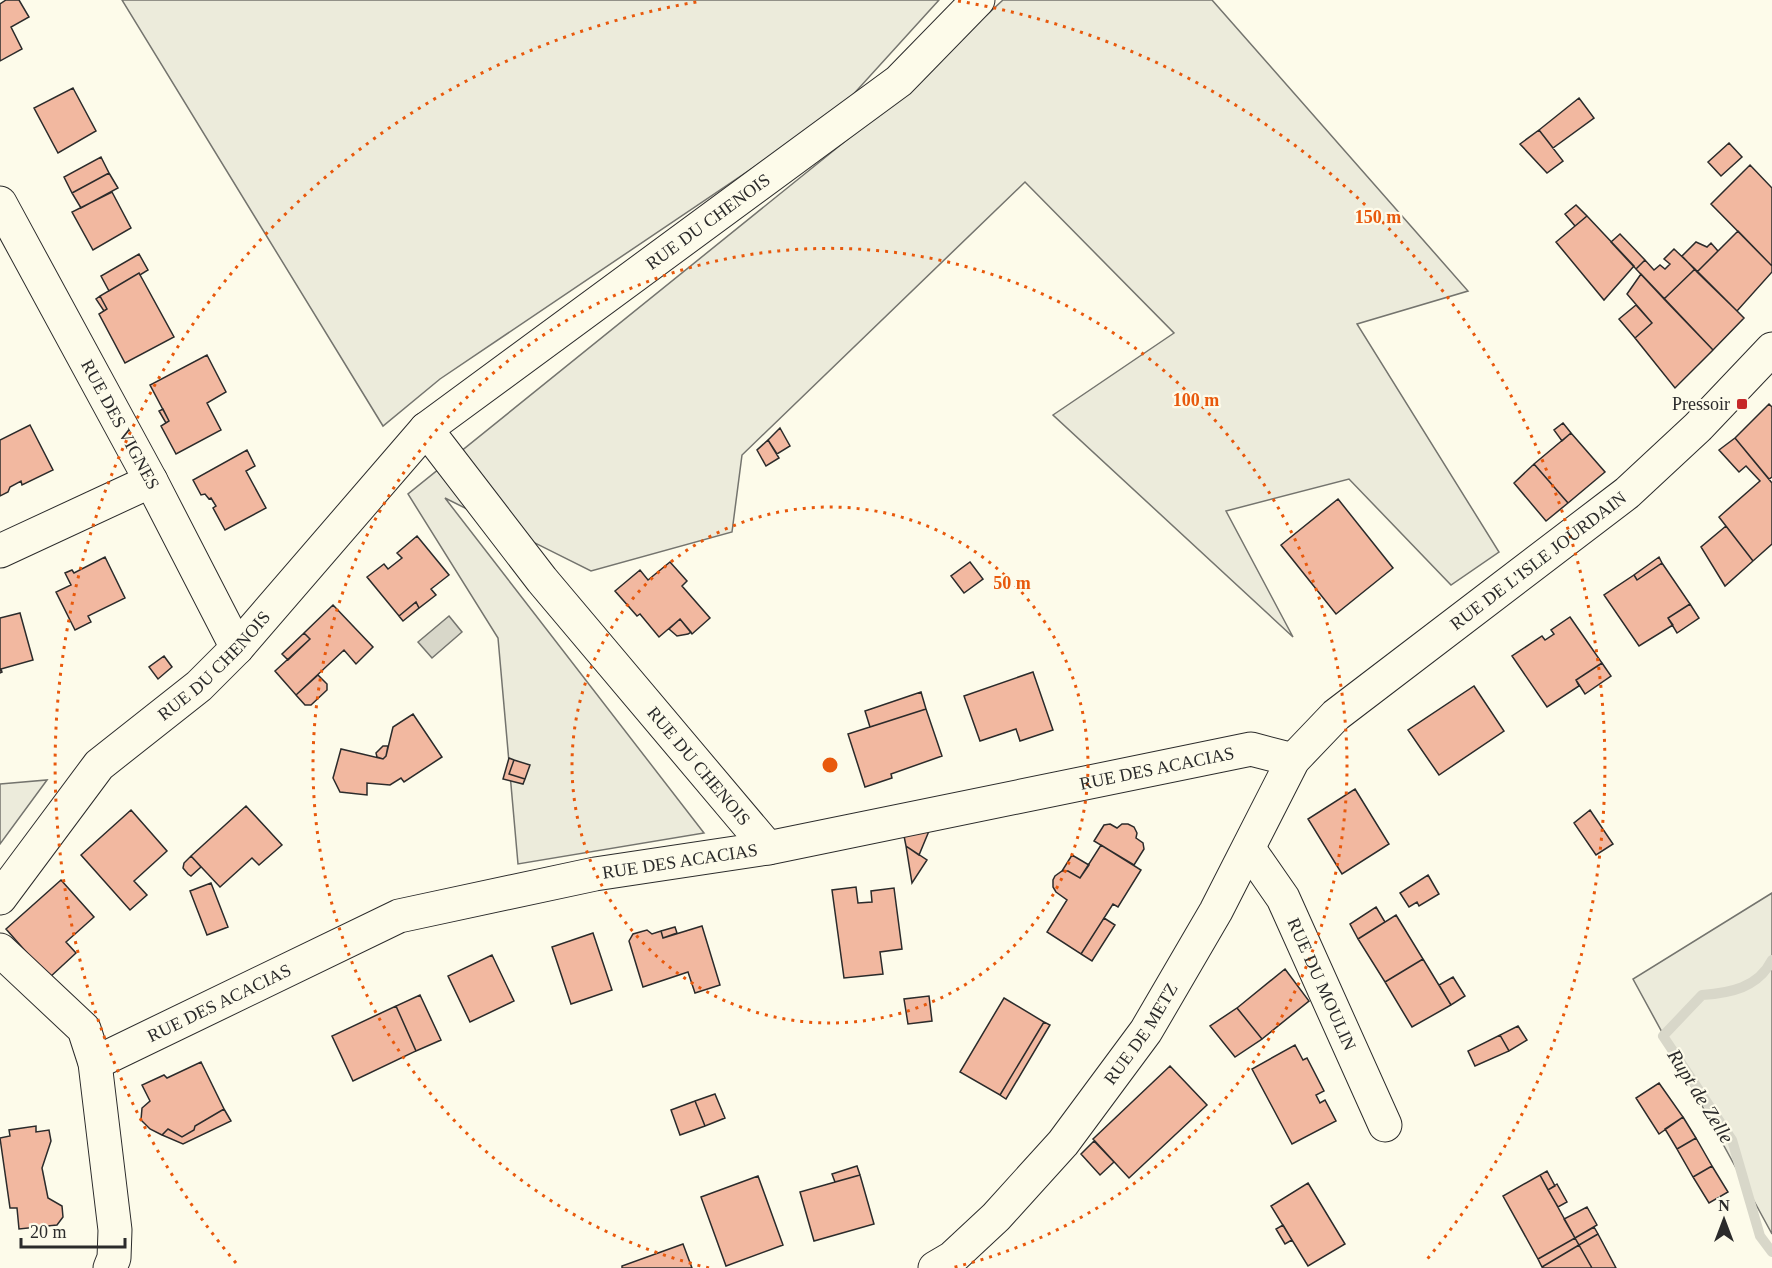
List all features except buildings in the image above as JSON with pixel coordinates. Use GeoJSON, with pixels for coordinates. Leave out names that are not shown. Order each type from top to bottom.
{"type":"FeatureCollection","features":[{"type":"Feature","properties":{"kind":"street","name":"RUE DU CHENOIS"},"geometry":{"type":"LineString","coordinates":[[0,898],[99,765],[199,686],[237,648],[426,429],[899,81],[978,0]]}},
{"type":"Feature","properties":{"kind":"street","name":"RUE DES VIGNES"},"geometry":{"type":"LineString","coordinates":[[0,203],[151,481],[237,648]]}},
{"type":"Feature","properties":{"kind":"street","name":"RUE DE L'ISLE JOURDAIN"},"geometry":{"type":"LineString","coordinates":[[1293,760],[1336,715],[1627,493],[1692,433],[1772,349]]}},
{"type":"Feature","properties":{"kind":"street","name":"RUE DU CHENOIS"},"geometry":{"type":"LineString","coordinates":[[426,429],[542,580],[768,848]]}},
{"type":"Feature","properties":{"kind":"street"},"geometry":{"type":"LineString","coordinates":[[0,551],[151,481]]}},
{"type":"Feature","properties":{"kind":"street","name":"RUE DES ACACIAS"},"geometry":{"type":"LineString","coordinates":[[94,1063],[399,916],[595,874],[768,848],[1251,749],[1293,760]]}},
{"type":"Feature","properties":{"kind":"street","name":"RUE DE METZ"},"geometry":{"type":"LineString","coordinates":[[935,1268],[952,1258],[996,1217],[1063,1143],[1146,1030],[1216,912],[1293,760]]}},
{"type":"Feature","properties":{"kind":"street","name":"RUE DU MOULIN"},"geometry":{"type":"LineString","coordinates":[[1249,849],[1283,898],[1385,1125]]}},
{"type":"Feature","properties":{"kind":"street"},"geometry":{"type":"LineString","coordinates":[[0,950],[84,1029],[94,1063],[115,1230],[114,1258],[110,1268]]}},
{"type":"Feature","properties":{"kind":"shaded area"},"geometry":{"type":"Polygon","coordinates":[[[122,0],[939,0],[840,109],[440,379],[383,426],[122,0]]]}},
{"type":"Feature","properties":{"kind":"shaded area"},"geometry":{"type":"Polygon","coordinates":[[[1003,0],[1212,0],[1468,291],[1357,324],[1499,552],[1451,585],[1349,479],[1226,511],[1293,637],[1053,415],[1174,333],[1025,182],[742,455],[732,532],[591,571],[445,498],[704,833],[518,864],[498,638],[408,494],[874,118],[1003,0]]]}},
{"type":"Feature","properties":{"kind":"shaded area"},"geometry":{"type":"Polygon","coordinates":[[[449,616],[462,632],[432,658],[418,642],[449,616]]]}},
{"type":"Feature","properties":{"kind":"shaded area"},"geometry":{"type":"Polygon","coordinates":[[[47,780],[0,844],[0,784],[47,780]]]}},
{"type":"Feature","properties":{"kind":"shaded area"},"geometry":{"type":"Polygon","coordinates":[[[1772,893],[1772,1234],[1633,979],[1772,893]]]}},
{"type":"Feature","properties":{"kind":"waterway","name":"Rupt de Zelle"},"geometry":{"type":"LineString","coordinates":[[1772,960],[1759,977],[1751,983],[1723,993],[1702,995],[1663,1036],[1732,1140],[1760,1236],[1772,1252]]}},
{"type":"Feature","properties":{"kind":"place","name":"Pressoir"},"geometry":{"type":"Point","coordinates":[1742,404]}}]}
